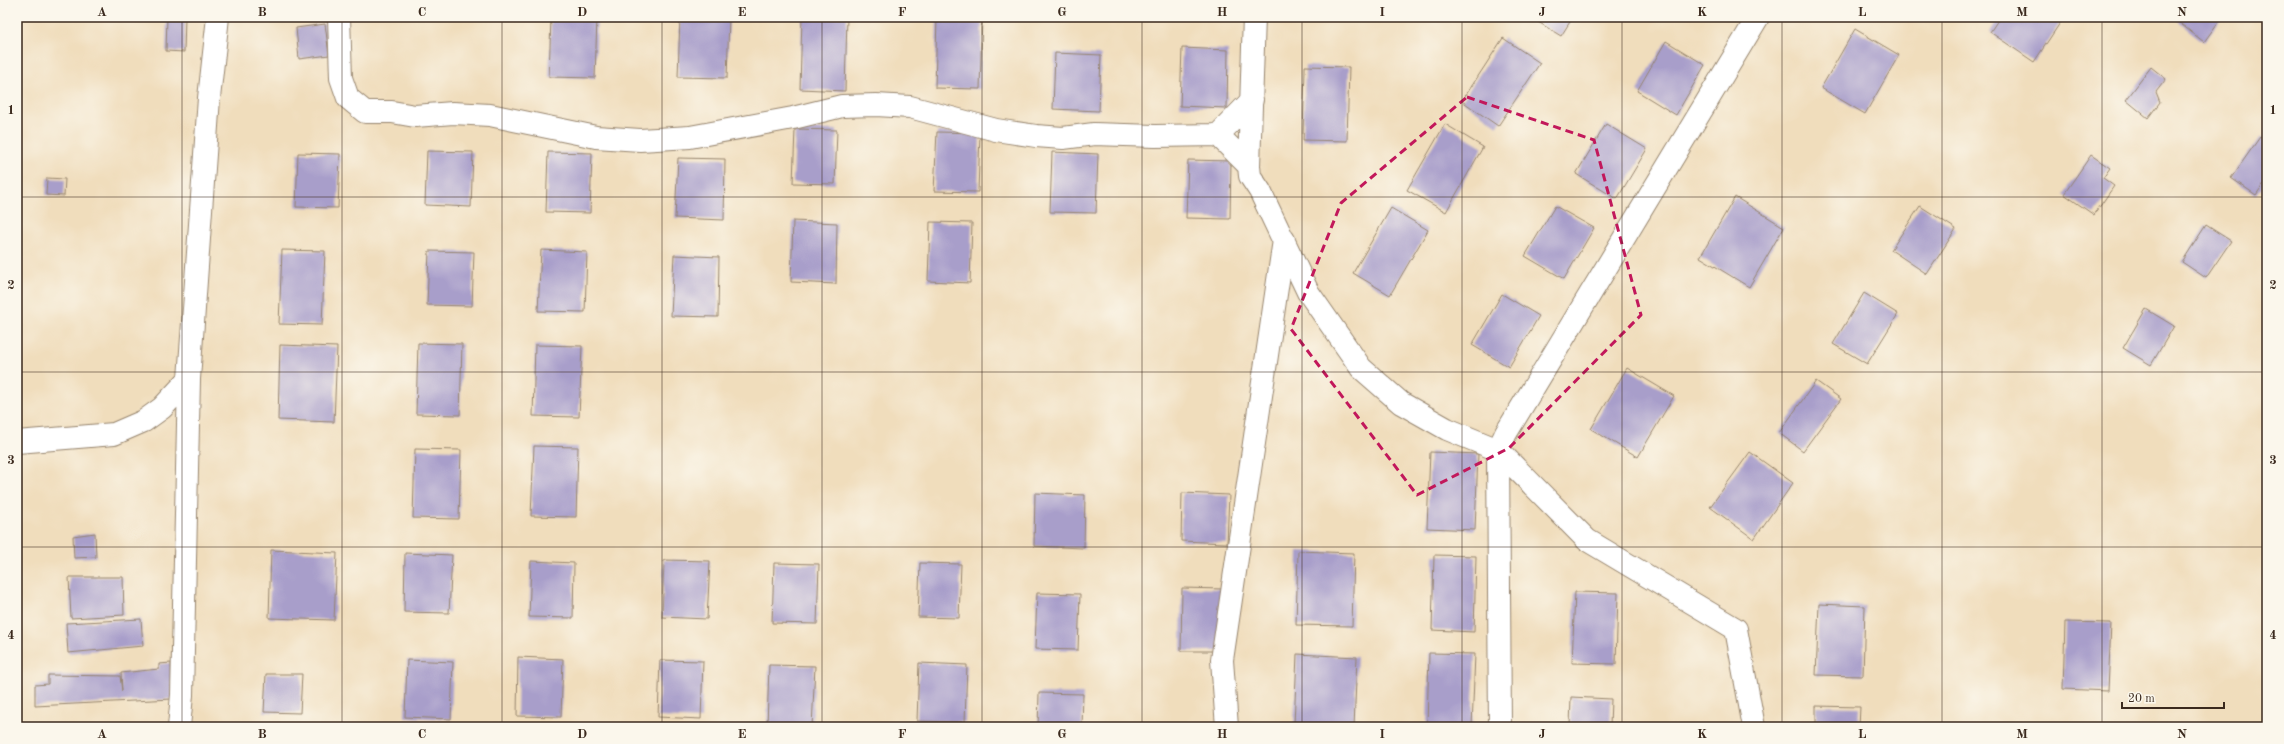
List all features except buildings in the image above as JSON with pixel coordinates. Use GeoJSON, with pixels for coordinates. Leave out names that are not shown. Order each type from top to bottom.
{"type":"FeatureCollection","features":[{"type":"Feature","properties":{"kind":"street"},"geometry":{"type":"LineString","coordinates":[[179,727],[182,695],[189,379],[210,98],[218,17]]}},
{"type":"Feature","properties":{"kind":"street"},"geometry":{"type":"LineString","coordinates":[[339,17],[341,78],[348,98],[365,112],[392,112],[415,116],[453,113],[490,115],[596,137],[640,140],[690,137],[849,106],[910,107],[996,130],[1050,137],[1063,138],[1094,134],[1155,136],[1218,135],[1252,100]]}},
{"type":"Feature","properties":{"kind":"street"},"geometry":{"type":"LineString","coordinates":[[1254,17],[1249,166],[1250,176],[1260,191],[1308,292],[1361,368],[1401,403],[1447,429],[1498,450],[1587,540],[1736,629],[1754,727]]}},
{"type":"Feature","properties":{"kind":"street"},"geometry":{"type":"LineString","coordinates":[[1500,727],[1498,450],[1506,433],[1758,17]]}},
{"type":"Feature","properties":{"kind":"street"},"geometry":{"type":"LineString","coordinates":[[1218,135],[1249,166]]}},
{"type":"Feature","properties":{"kind":"street"},"geometry":{"type":"LineString","coordinates":[[1227,727],[1222,660],[1284,240]]}},
{"type":"Feature","properties":{"kind":"street"},"geometry":{"type":"LineString","coordinates":[[17,442],[114,434],[144,421],[162,408],[189,379]]}},
{"type":"Feature","properties":{"kind":"highlighted area"},"geometry":{"type":"Polygon","coordinates":[[[1467,97],[1594,140],[1641,315],[1509,448],[1417,495],[1291,329],[1341,203],[1467,97]]]}}]}
